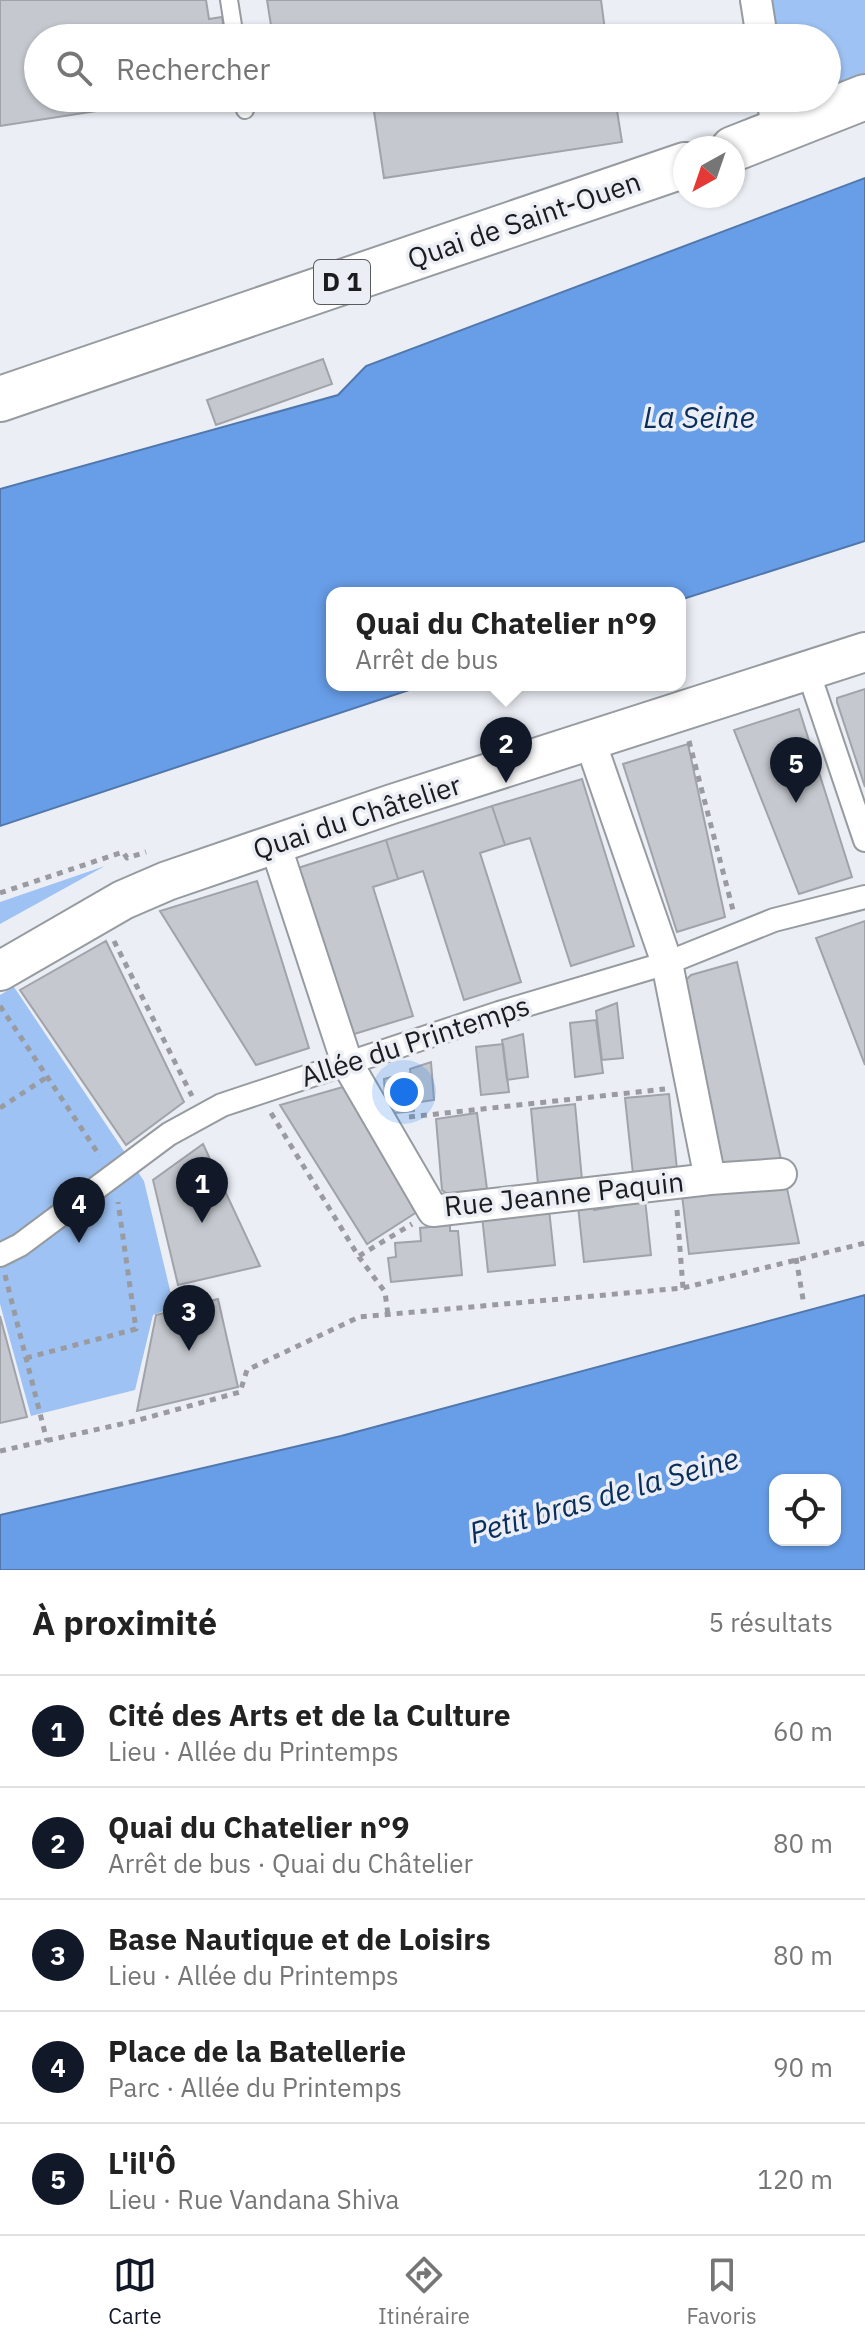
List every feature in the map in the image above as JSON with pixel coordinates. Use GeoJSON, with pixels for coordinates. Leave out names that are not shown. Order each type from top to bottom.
{"type":"FeatureCollection","features":[{"type":"Feature","properties":{"kind":"main road"},"geometry":{"type":"LineString","coordinates":[[756,131],[817,112]]}},
{"type":"Feature","properties":{"kind":"main road","name":"Quai de Saint-Ouen"},"geometry":{"type":"LineString","coordinates":[[0,399],[673,169]]}},
{"type":"Feature","properties":{"kind":"street"},"geometry":{"type":"LineString","coordinates":[[756,0],[760,24]]}},
{"type":"Feature","properties":{"kind":"street","name":"Quai du Châtelier"},"geometry":{"type":"LineString","coordinates":[[0,971],[143,890],[865,652]]}},
{"type":"Feature","properties":{"kind":"street"},"geometry":{"type":"LineString","coordinates":[[808,671],[865,840]]}},
{"type":"Feature","properties":{"kind":"street","name":"Rue Jeanne Paquin"},"geometry":{"type":"LineString","coordinates":[[590,741],[667,963],[710,1179]]}},
{"type":"Feature","properties":{"kind":"street","name":"Rue Jeanne Paquin"},"geometry":{"type":"LineString","coordinates":[[275,844],[347,1063],[433,1211],[710,1179],[781,1174]]}},
{"type":"Feature","properties":{"kind":"street","name":"Allée du Printemps"},"geometry":{"type":"LineString","coordinates":[[0,1255],[20,1245],[169,1134],[201,1115],[257,1091],[667,963],[774,920],[865,897]]}},
{"type":"Feature","properties":{"kind":"lane"},"geometry":{"type":"LineString","coordinates":[[229,0],[233,24]]}},
{"type":"Feature","properties":{"kind":"path"},"geometry":{"type":"LineString","coordinates":[[681,712],[740,934]]}},
{"type":"Feature","properties":{"kind":"path"},"geometry":{"type":"LineString","coordinates":[[0,893],[123,852],[127,858],[157,849]]}},
{"type":"Feature","properties":{"kind":"path"},"geometry":{"type":"LineString","coordinates":[[100,913],[201,1115]]}},
{"type":"Feature","properties":{"kind":"path"},"geometry":{"type":"LineString","coordinates":[[0,1108],[47,1077]]}},
{"type":"Feature","properties":{"kind":"path"},"geometry":{"type":"LineString","coordinates":[[380,1120],[692,1086]]}},
{"type":"Feature","properties":{"kind":"path"},"geometry":{"type":"LineString","coordinates":[[257,1091],[359,1257],[385,1292],[388,1315]]}},
{"type":"Feature","properties":{"kind":"path"},"geometry":{"type":"LineString","coordinates":[[675,1183],[683,1288]]}},
{"type":"Feature","properties":{"kind":"path"},"geometry":{"type":"LineString","coordinates":[[359,1257],[433,1211]]}},
{"type":"Feature","properties":{"kind":"path"},"geometry":{"type":"LineString","coordinates":[[0,1451],[240,1392],[247,1370],[359,1317],[683,1288],[865,1243]]}},
{"type":"Feature","properties":{"kind":"path"},"geometry":{"type":"LineString","coordinates":[[0,1255],[47,1441]]}},
{"type":"Feature","properties":{"kind":"path"},"geometry":{"type":"LineString","coordinates":[[796,1258],[804,1305]]}},
{"type":"Feature","properties":{"kind":"shaded area"},"geometry":{"type":"Polygon","coordinates":[[[765,0],[865,0],[865,82],[841,90],[841,24],[770,24],[765,0]]]}},
{"type":"Feature","properties":{"kind":"shaded area"},"geometry":{"type":"Polygon","coordinates":[[[105,866],[0,924],[0,902],[105,866]]]}},
{"type":"Feature","properties":{"kind":"shaded area"},"geometry":{"type":"Polygon","coordinates":[[[14,987],[144,1181],[174,1307],[153,1315],[135,1390],[31,1416],[0,1304],[0,995],[14,987]]]}},
{"type":"Feature","properties":{"kind":"water","name":"La Seine"},"geometry":{"type":"Polygon","coordinates":[[[865,178],[865,541],[686,598],[686,587],[326,587],[326,691],[406,691],[0,826],[0,489],[338,395],[366,366],[865,178]]]}},
{"type":"Feature","properties":{"kind":"water","name":"Petit bras de la Seine"},"geometry":{"type":"Polygon","coordinates":[[[865,1295],[865,1570],[0,1570],[0,1515],[341,1436],[865,1295]]]}},
{"type":"Feature","properties":{"kind":"building"},"geometry":{"type":"Polygon","coordinates":[[[0,0],[206,0],[209,19],[222,17],[223,24],[24,24],[24,112],[90,112],[0,126],[0,0]]]}},
{"type":"Feature","properties":{"kind":"building"},"geometry":{"type":"Polygon","coordinates":[[[267,0],[601,0],[604,24],[271,24],[267,0]]]}},
{"type":"Feature","properties":{"kind":"building"},"geometry":{"type":"Polygon","coordinates":[[[374,112],[617,112],[622,142],[384,178],[374,112]]]}},
{"type":"Feature","properties":{"kind":"building"},"geometry":{"type":"Polygon","coordinates":[[[323,359],[332,384],[216,425],[207,400],[323,359]]]}},
{"type":"Feature","properties":{"kind":"building"},"geometry":{"type":"Polygon","coordinates":[[[865,689],[865,787],[837,698],[865,689]]]}},
{"type":"Feature","properties":{"kind":"building"},"geometry":{"type":"Polygon","coordinates":[[[799,709],[852,877],[799,894],[734,730],[799,709]]]}},
{"type":"Feature","properties":{"kind":"building"},"geometry":{"type":"Polygon","coordinates":[[[688,744],[725,917],[677,932],[623,764],[688,744]]]}},
{"type":"Feature","properties":{"kind":"building"},"geometry":{"type":"Polygon","coordinates":[[[582,779],[634,946],[571,966],[530,838],[505,845],[492,806],[582,779]]]}},
{"type":"Feature","properties":{"kind":"building"},"geometry":{"type":"Polygon","coordinates":[[[492,806],[505,845],[480,853],[521,982],[464,1000],[423,871],[398,879],[386,840],[492,806]]]}},
{"type":"Feature","properties":{"kind":"building"},"geometry":{"type":"Polygon","coordinates":[[[386,840],[398,879],[373,887],[413,1016],[351,1035],[298,868],[386,840]]]}},
{"type":"Feature","properties":{"kind":"building"},"geometry":{"type":"Polygon","coordinates":[[[257,881],[309,1048],[256,1065],[160,911],[257,881]]]}},
{"type":"Feature","properties":{"kind":"building"},"geometry":{"type":"Polygon","coordinates":[[[865,921],[865,1065],[816,938],[865,921]]]}},
{"type":"Feature","properties":{"kind":"building"},"geometry":{"type":"Polygon","coordinates":[[[106,941],[184,1102],[126,1145],[20,990],[106,941]]]}},
{"type":"Feature","properties":{"kind":"building"},"geometry":{"type":"Polygon","coordinates":[[[737,962],[782,1164],[717,1171],[681,985],[691,975],[737,962]]]}},
{"type":"Feature","properties":{"kind":"building"},"geometry":{"type":"Polygon","coordinates":[[[617,1003],[623,1058],[602,1060],[596,1011],[617,1003]]]}},
{"type":"Feature","properties":{"kind":"building"},"geometry":{"type":"Polygon","coordinates":[[[596,1020],[603,1073],[575,1077],[570,1023],[596,1020]]]}},
{"type":"Feature","properties":{"kind":"building"},"geometry":{"type":"Polygon","coordinates":[[[523,1034],[528,1077],[507,1080],[502,1040],[523,1034]]]}},
{"type":"Feature","properties":{"kind":"building"},"geometry":{"type":"Polygon","coordinates":[[[503,1044],[509,1092],[481,1095],[476,1047],[503,1044]]]}},
{"type":"Feature","properties":{"kind":"building"},"geometry":{"type":"Polygon","coordinates":[[[431,1062],[434,1100],[413,1103],[410,1069],[431,1062]]]}},
{"type":"Feature","properties":{"kind":"building"},"geometry":{"type":"Polygon","coordinates":[[[410,1072],[414,1111],[386,1114],[384,1079],[410,1072]]]}},
{"type":"Feature","properties":{"kind":"building"},"geometry":{"type":"Polygon","coordinates":[[[343,1087],[420,1210],[367,1244],[280,1105],[343,1087]]]}},
{"type":"Feature","properties":{"kind":"building"},"geometry":{"type":"Polygon","coordinates":[[[669,1094],[677,1169],[633,1174],[625,1098],[669,1094]]]}},
{"type":"Feature","properties":{"kind":"building"},"geometry":{"type":"Polygon","coordinates":[[[575,1104],[582,1180],[538,1184],[531,1109],[575,1104]]]}},
{"type":"Feature","properties":{"kind":"building"},"geometry":{"type":"Polygon","coordinates":[[[477,1113],[487,1189],[447,1194],[442,1190],[436,1119],[477,1113]]]}},
{"type":"Feature","properties":{"kind":"building"},"geometry":{"type":"Polygon","coordinates":[[[203,1144],[260,1266],[178,1285],[153,1180],[203,1144]]]}},
{"type":"Feature","properties":{"kind":"building"},"geometry":{"type":"Polygon","coordinates":[[[786,1184],[799,1243],[689,1254],[682,1195],[786,1184]]]}},
{"type":"Feature","properties":{"kind":"building"},"geometry":{"type":"Polygon","coordinates":[[[645,1199],[651,1255],[584,1262],[578,1206],[594,1204],[594,1210],[613,1207],[613,1202],[645,1199]]]}},
{"type":"Feature","properties":{"kind":"building"},"geometry":{"type":"Polygon","coordinates":[[[549,1209],[555,1265],[488,1272],[482,1216],[500,1214],[501,1219],[518,1217],[517,1212],[549,1209]]]}},
{"type":"Feature","properties":{"kind":"building"},"geometry":{"type":"Polygon","coordinates":[[[450,1225],[450,1231],[458,1231],[462,1275],[391,1282],[388,1258],[396,1257],[395,1243],[421,1241],[420,1228],[450,1225]]]}},
{"type":"Feature","properties":{"kind":"building"},"geometry":{"type":"Polygon","coordinates":[[[218,1299],[238,1387],[137,1411],[156,1315],[218,1299]]]}},
{"type":"Feature","properties":{"kind":"building"},"geometry":{"type":"Polygon","coordinates":[[[0,1316],[27,1417],[0,1423],[0,1316]]]}},
{"type":"Feature","properties":{"kind":"place","name":"Quai du Chatelier n°9"},"geometry":{"type":"Point","coordinates":[506,783]}},
{"type":"Feature","properties":{"kind":"place","name":"L'il'Ô"},"geometry":{"type":"Point","coordinates":[796,803]}},
{"type":"Feature","properties":{"kind":"place","name":"Cité des Arts et de la Culture"},"geometry":{"type":"Point","coordinates":[202,1223]}},
{"type":"Feature","properties":{"kind":"place","name":"Place de la Batellerie"},"geometry":{"type":"Point","coordinates":[79,1243]}},
{"type":"Feature","properties":{"kind":"place","name":"Base Nautique et de Loisirs"},"geometry":{"type":"Point","coordinates":[189,1351]}}]}
